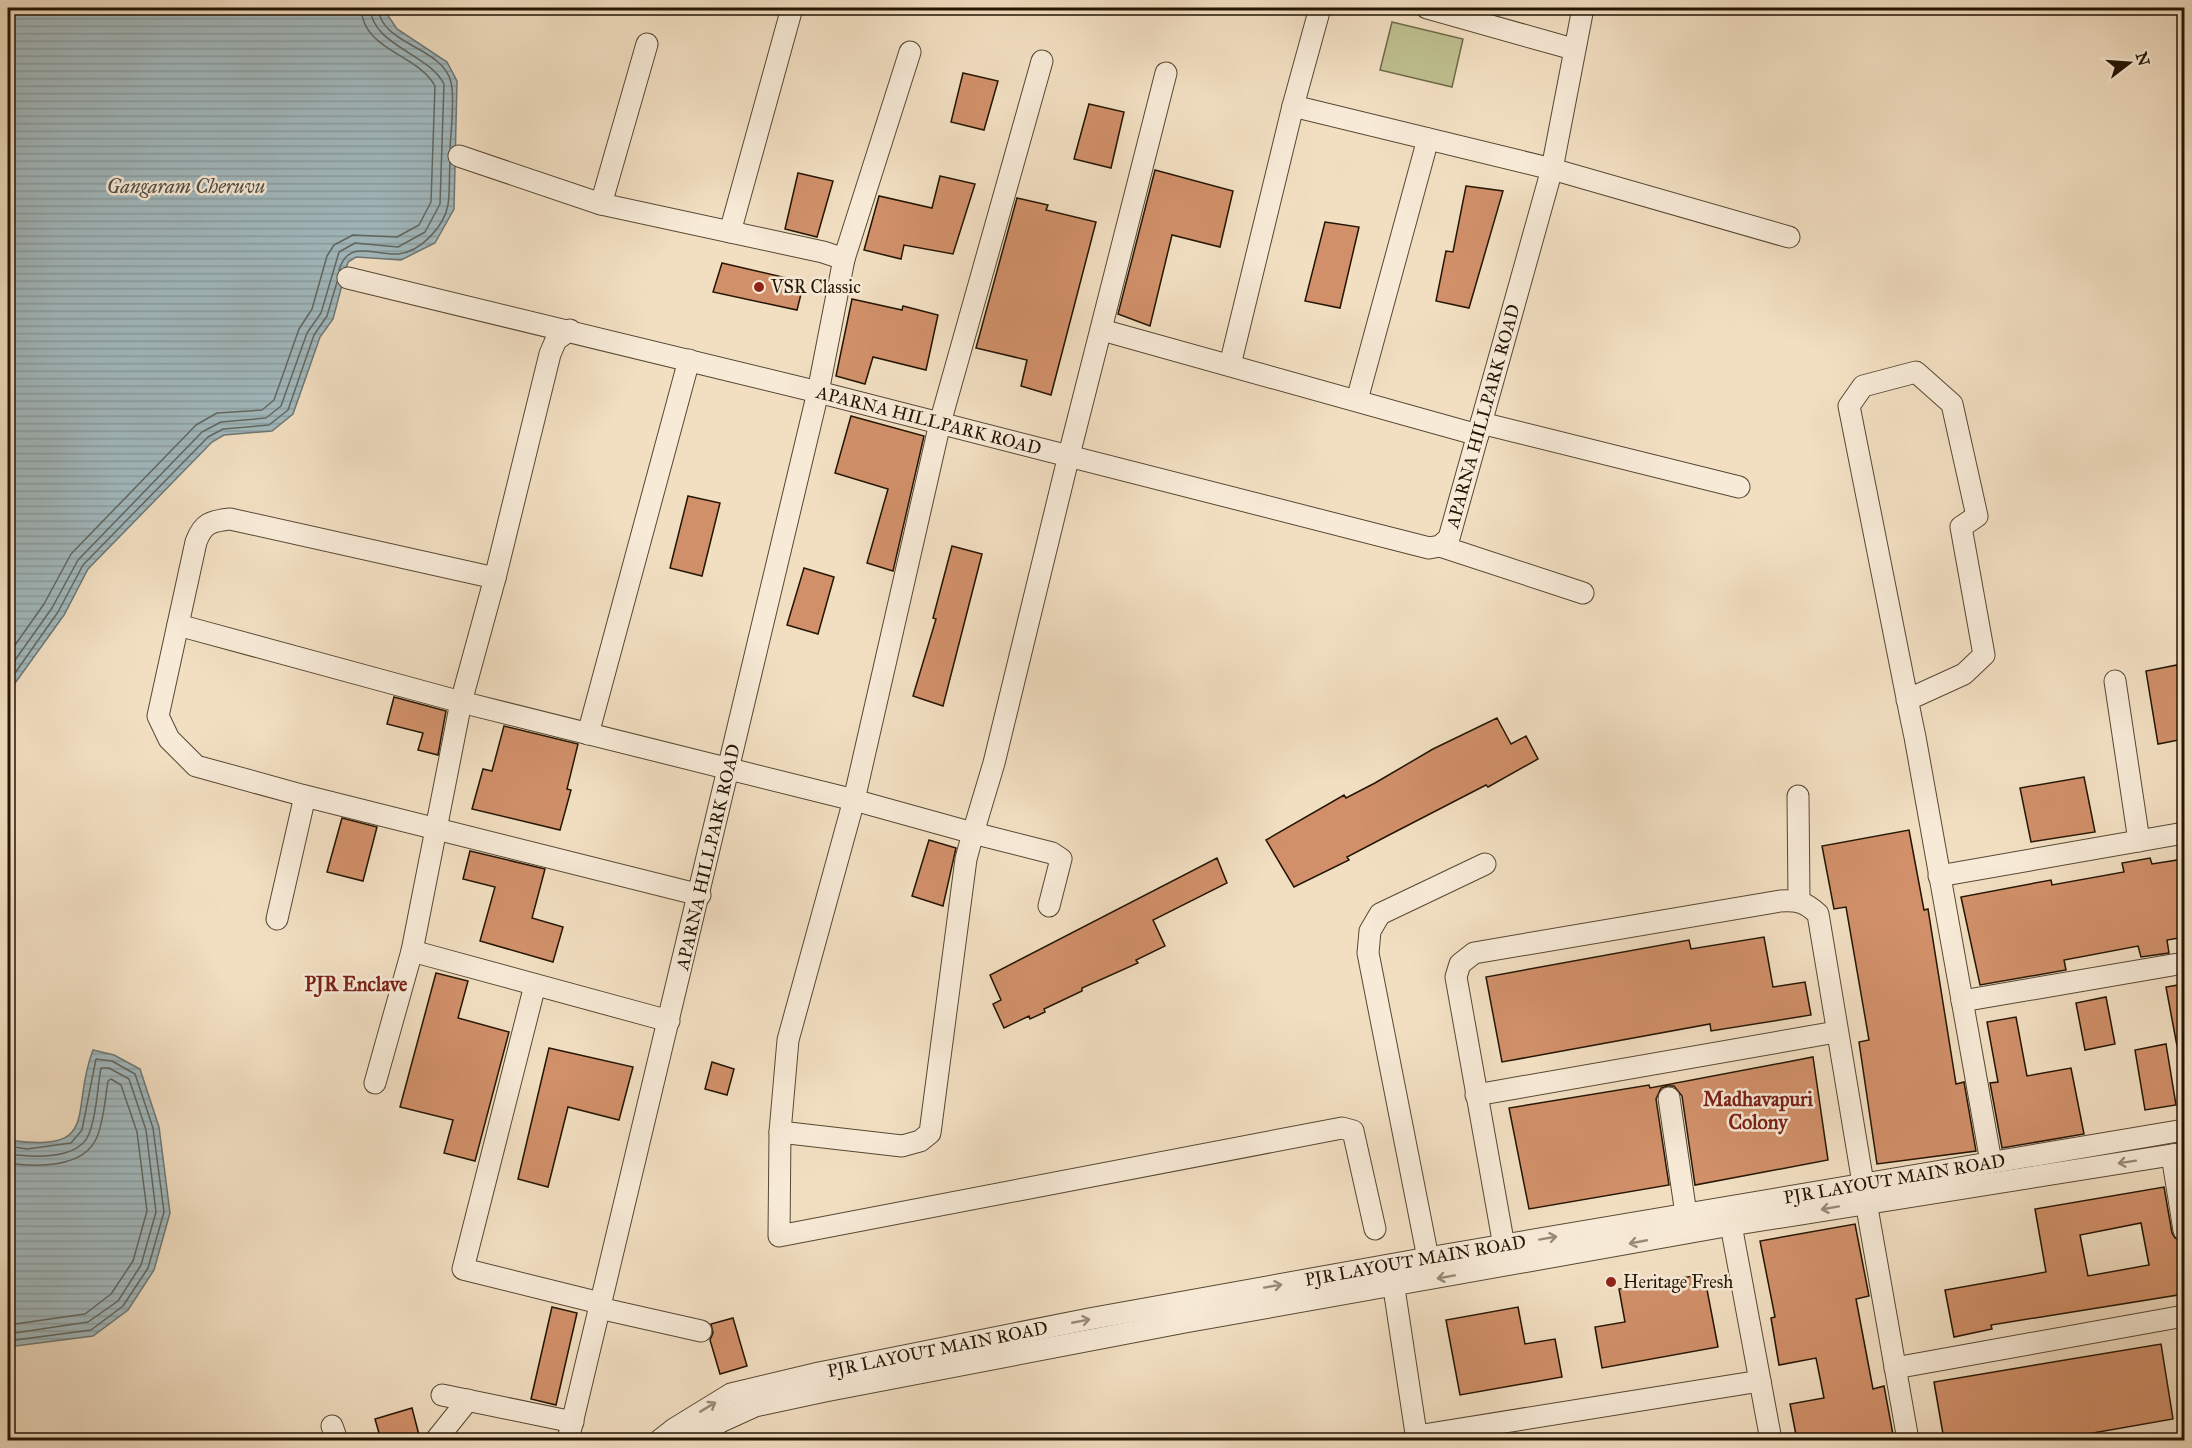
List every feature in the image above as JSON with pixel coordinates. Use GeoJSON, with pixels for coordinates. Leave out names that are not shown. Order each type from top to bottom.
{"type":"FeatureCollection","features":[{"type":"Feature","properties":{"kind":"street"},"geometry":{"type":"LineString","coordinates":[[730,232],[792,8]]}},
{"type":"Feature","properties":{"kind":"street"},"geometry":{"type":"LineString","coordinates":[[1230,365],[1293,106],[1320,8]]}},
{"type":"Feature","properties":{"kind":"street"},"geometry":{"type":"LineString","coordinates":[[1426,8],[1573,49]]}},
{"type":"Feature","properties":{"kind":"street","name":"APARNA HILLPARK ROAD"},"geometry":{"type":"LineString","coordinates":[[571,1431],[818,392],[1429,548],[1440,546],[1449,538],[1552,169],[1573,49],[1583,8]]}},
{"type":"Feature","properties":{"kind":"street"},"geometry":{"type":"LineString","coordinates":[[601,204],[647,44]]}},
{"type":"Feature","properties":{"kind":"street"},"geometry":{"type":"LineString","coordinates":[[348,278],[818,392],[844,259],[910,52]]}},
{"type":"Feature","properties":{"kind":"street"},"geometry":{"type":"LineString","coordinates":[[1041,61],[940,423],[854,800],[788,1040],[780,1132],[779,1236],[1342,1128],[1353,1131],[1375,1229]]}},
{"type":"Feature","properties":{"kind":"street"},"geometry":{"type":"LineString","coordinates":[[780,1132],[902,1146],[920,1141],[930,1132],[966,860],[997,752],[1069,455],[1166,73]]}},
{"type":"Feature","properties":{"kind":"street"},"geometry":{"type":"LineString","coordinates":[[1293,106],[1552,169],[1789,237]]}},
{"type":"Feature","properties":{"kind":"street"},"geometry":{"type":"LineString","coordinates":[[1357,400],[1428,139]]}},
{"type":"Feature","properties":{"kind":"street"},"geometry":{"type":"LineString","coordinates":[[459,156],[601,204],[823,252],[844,259]]}},
{"type":"Feature","properties":{"kind":"street"},"geometry":{"type":"LineString","coordinates":[[375,1083],[412,951],[461,702],[495,578],[550,354],[556,340],[570,330]]}},
{"type":"Feature","properties":{"kind":"street"},"geometry":{"type":"LineString","coordinates":[[1102,330],[1357,400],[1739,487]]}},
{"type":"Feature","properties":{"kind":"street"},"geometry":{"type":"LineString","coordinates":[[588,734],[689,360]]}},
{"type":"Feature","properties":{"kind":"street"},"geometry":{"type":"LineString","coordinates":[[1907,700],[1965,674],[1984,655],[1961,527],[1977,516],[1952,404],[1916,372],[1863,386],[1849,406],[1907,700],[1991,1162]]}},
{"type":"Feature","properties":{"kind":"street"},"geometry":{"type":"LineString","coordinates":[[495,578],[230,519],[210,521],[201,530],[196,542],[158,716],[169,739],[196,766],[305,796],[700,895]]}},
{"type":"Feature","properties":{"kind":"street"},"geometry":{"type":"LineString","coordinates":[[1440,546],[1583,593]]}},
{"type":"Feature","properties":{"kind":"street"},"geometry":{"type":"LineString","coordinates":[[178,625],[461,702],[854,800],[1052,853],[1061,859],[1049,906]]}},
{"type":"Feature","properties":{"kind":"street"},"geometry":{"type":"LineString","coordinates":[[2115,681],[2139,841]]}},
{"type":"Feature","properties":{"kind":"street"},"geometry":{"type":"LineString","coordinates":[[277,919],[305,796]]}},
{"type":"Feature","properties":{"kind":"street"},"geometry":{"type":"LineString","coordinates":[[1798,796],[1799,900]]}},
{"type":"Feature","properties":{"kind":"street"},"geometry":{"type":"LineString","coordinates":[[1940,876],[2184,833]]}},
{"type":"Feature","properties":{"kind":"street"},"geometry":{"type":"LineString","coordinates":[[1428,1258],[1368,953],[1370,931],[1380,914],[1485,864]]}},
{"type":"Feature","properties":{"kind":"street"},"geometry":{"type":"LineString","coordinates":[[1504,1246],[1456,977],[1460,964],[1474,953],[1799,900],[1818,914],[1836,1032],[1908,1440]]}},
{"type":"Feature","properties":{"kind":"street"},"geometry":{"type":"LineString","coordinates":[[412,951],[669,1021]]}},
{"type":"Feature","properties":{"kind":"street"},"geometry":{"type":"LineString","coordinates":[[1962,1001],[2184,963]]}},
{"type":"Feature","properties":{"kind":"street"},"geometry":{"type":"LineString","coordinates":[[535,985],[463,1269],[701,1331]]}},
{"type":"Feature","properties":{"kind":"street"},"geometry":{"type":"LineString","coordinates":[[1476,1095],[1836,1032]]}},
{"type":"Feature","properties":{"kind":"street"},"geometry":{"type":"LineString","coordinates":[[1669,1098],[1686,1214]]}},
{"type":"Feature","properties":{"kind":"street","name":"PJR LAYOUT MAIN ROAD"},"geometry":{"type":"LineString","coordinates":[[660,1440],[708,1407],[752,1388],[1089,1319],[1686,1214],[1915,1185],[1991,1162],[2184,1130]]}},
{"type":"Feature","properties":{"kind":"street"},"geometry":{"type":"LineString","coordinates":[[1915,1185],[2178,1154],[2184,1230]]}},
{"type":"Feature","properties":{"kind":"street"},"geometry":{"type":"LineString","coordinates":[[695,1440],[728,1418],[755,1406],[1185,1322],[1731,1225],[1864,1193]]}},
{"type":"Feature","properties":{"kind":"street"},"geometry":{"type":"LineString","coordinates":[[1731,1225],[1771,1440]]}},
{"type":"Feature","properties":{"kind":"street"},"geometry":{"type":"LineString","coordinates":[[1390,1265],[1417,1438],[1760,1381]]}},
{"type":"Feature","properties":{"kind":"street"},"geometry":{"type":"LineString","coordinates":[[1895,1368],[2184,1316]]}},
{"type":"Feature","properties":{"kind":"street"},"geometry":{"type":"LineString","coordinates":[[442,1395],[468,1400],[571,1431]]}},
{"type":"Feature","properties":{"kind":"street"},"geometry":{"type":"LineString","coordinates":[[436,1440],[468,1400]]}},
{"type":"Feature","properties":{"kind":"green space"},"geometry":{"type":"Polygon","coordinates":[[[1392,22],[1463,39],[1452,87],[1380,70],[1392,22]]]}},
{"type":"Feature","properties":{"kind":"water","name":"Gangaram Cheruvu"},"geometry":{"type":"Polygon","coordinates":[[[8,8],[383,8],[397,29],[447,62],[457,81],[454,209],[435,243],[401,260],[356,257],[348,262],[333,319],[320,337],[293,414],[272,431],[224,435],[212,442],[88,569],[64,615],[8,693],[8,8]]]}},
{"type":"Feature","properties":{"kind":"water"},"geometry":{"type":"Polygon","coordinates":[[[93,1050],[114,1055],[140,1069],[159,1127],[170,1213],[154,1270],[128,1310],[93,1336],[8,1347],[8,1140],[38,1143],[58,1140],[70,1134],[77,1123],[81,1109],[86,1072],[93,1050]]]}},
{"type":"Feature","properties":{"kind":"building"},"geometry":{"type":"Polygon","coordinates":[[[963,73],[998,81],[984,130],[951,122],[963,73]]]}},
{"type":"Feature","properties":{"kind":"building"},"geometry":{"type":"Polygon","coordinates":[[[1089,104],[1124,112],[1111,168],[1074,159],[1089,104]]]}},
{"type":"Feature","properties":{"kind":"building"},"geometry":{"type":"Polygon","coordinates":[[[1155,170],[1233,191],[1220,247],[1172,235],[1150,326],[1118,314],[1155,170]]]}},
{"type":"Feature","properties":{"kind":"building"},"geometry":{"type":"Polygon","coordinates":[[[798,173],[833,181],[817,237],[785,229],[798,173]]]}},
{"type":"Feature","properties":{"kind":"building"},"geometry":{"type":"Polygon","coordinates":[[[940,176],[975,184],[953,254],[904,245],[901,259],[864,250],[879,196],[932,208],[940,176]]]}},
{"type":"Feature","properties":{"kind":"building"},"geometry":{"type":"Polygon","coordinates":[[[1466,186],[1503,191],[1469,308],[1436,301],[1446,251],[1453,252],[1466,186]]]}},
{"type":"Feature","properties":{"kind":"building"},"geometry":{"type":"Polygon","coordinates":[[[1017,198],[1048,205],[1046,210],[1096,222],[1051,395],[1021,386],[1027,360],[976,348],[1017,198]]]}},
{"type":"Feature","properties":{"kind":"building"},"geometry":{"type":"Polygon","coordinates":[[[1325,222],[1359,227],[1340,308],[1305,301],[1325,222]]]}},
{"type":"Feature","properties":{"kind":"building","name":"VSR Classic"},"geometry":{"type":"Polygon","coordinates":[[[722,263],[804,282],[797,310],[713,292],[722,263]]]}},
{"type":"Feature","properties":{"kind":"building"},"geometry":{"type":"Polygon","coordinates":[[[852,299],[902,310],[903,306],[938,315],[926,370],[873,357],[865,384],[836,376],[852,299]]]}},
{"type":"Feature","properties":{"kind":"building"},"geometry":{"type":"Polygon","coordinates":[[[851,416],[924,436],[893,571],[867,563],[888,489],[835,473],[851,416]]]}},
{"type":"Feature","properties":{"kind":"building"},"geometry":{"type":"Polygon","coordinates":[[[688,496],[720,503],[702,576],[670,568],[688,496]]]}},
{"type":"Feature","properties":{"kind":"building"},"geometry":{"type":"Polygon","coordinates":[[[952,546],[982,554],[943,706],[913,696],[936,619],[933,618],[952,546]]]}},
{"type":"Feature","properties":{"kind":"building"},"geometry":{"type":"Polygon","coordinates":[[[804,568],[834,577],[818,634],[787,625],[804,568]]]}},
{"type":"Feature","properties":{"kind":"building"},"geometry":{"type":"Polygon","coordinates":[[[2177,665],[2184,709],[2184,739],[2158,744],[2146,671],[2177,665]]]}},
{"type":"Feature","properties":{"kind":"building"},"geometry":{"type":"Polygon","coordinates":[[[394,697],[446,711],[438,755],[418,750],[423,733],[387,724],[394,697]]]}},
{"type":"Feature","properties":{"kind":"building"},"geometry":{"type":"Polygon","coordinates":[[[1497,718],[1511,744],[1526,736],[1538,759],[1488,787],[1486,785],[1347,857],[1349,860],[1294,887],[1266,840],[1344,795],[1346,798],[1433,749],[1497,718]]]}},
{"type":"Feature","properties":{"kind":"building"},"geometry":{"type":"Polygon","coordinates":[[[504,726],[578,744],[567,789],[571,790],[560,830],[472,809],[483,769],[492,771],[504,726]]]}},
{"type":"Feature","properties":{"kind":"building"},"geometry":{"type":"Polygon","coordinates":[[[2084,777],[2095,832],[2031,842],[2020,788],[2084,777]]]}},
{"type":"Feature","properties":{"kind":"building"},"geometry":{"type":"Polygon","coordinates":[[[342,818],[377,827],[363,881],[327,872],[342,818]]]}},
{"type":"Feature","properties":{"kind":"building"},"geometry":{"type":"Polygon","coordinates":[[[1909,830],[1924,910],[1928,909],[1956,1084],[1964,1082],[1976,1151],[1877,1164],[1859,1042],[1869,1040],[1846,907],[1834,909],[1822,846],[1909,830]]]}},
{"type":"Feature","properties":{"kind":"building"},"geometry":{"type":"Polygon","coordinates":[[[929,840],[956,848],[943,906],[912,896],[929,840]]]}},
{"type":"Feature","properties":{"kind":"building"},"geometry":{"type":"Polygon","coordinates":[[[470,851],[545,869],[532,918],[563,927],[553,962],[480,941],[495,887],[463,879],[470,851]]]}},
{"type":"Feature","properties":{"kind":"building"},"geometry":{"type":"Polygon","coordinates":[[[1217,858],[1227,883],[1153,920],[1165,946],[1136,960],[1138,963],[1082,988],[1082,991],[1044,1009],[1045,1012],[1030,1019],[1029,1016],[1004,1028],[993,1004],[1001,1000],[990,975],[1217,858]]]}},
{"type":"Feature","properties":{"kind":"building"},"geometry":{"type":"Polygon","coordinates":[[[2150,858],[2152,864],[2184,859],[2184,937],[2167,940],[2169,953],[2141,957],[2138,946],[2064,960],[2066,970],[1980,985],[1961,897],[2051,880],[2052,885],[2124,872],[2122,863],[2150,858]]]}},
{"type":"Feature","properties":{"kind":"building"},"geometry":{"type":"Polygon","coordinates":[[[1764,937],[1773,987],[1805,982],[1811,1015],[1711,1031],[1710,1024],[1502,1062],[1486,977],[1689,940],[1691,949],[1764,937]]]}},
{"type":"Feature","properties":{"kind":"building"},"geometry":{"type":"Polygon","coordinates":[[[436,973],[468,981],[458,1018],[509,1032],[475,1161],[444,1153],[453,1120],[400,1107],[436,973]]]}},
{"type":"Feature","properties":{"kind":"building"},"geometry":{"type":"Polygon","coordinates":[[[2184,984],[2184,1045],[2177,1046],[2166,987],[2184,984]]]}},
{"type":"Feature","properties":{"kind":"building"},"geometry":{"type":"Polygon","coordinates":[[[2106,997],[2115,1044],[2085,1050],[2076,1003],[2106,997]]]}},
{"type":"Feature","properties":{"kind":"building"},"geometry":{"type":"Polygon","coordinates":[[[2016,1017],[2027,1076],[2071,1068],[2084,1134],[2002,1148],[1990,1083],[1998,1082],[1987,1022],[2016,1017]]]}},
{"type":"Feature","properties":{"kind":"building"},"geometry":{"type":"Polygon","coordinates":[[[2166,1044],[2176,1105],[2145,1110],[2135,1050],[2166,1044]]]}},
{"type":"Feature","properties":{"kind":"building"},"geometry":{"type":"Polygon","coordinates":[[[549,1048],[633,1067],[619,1120],[568,1107],[548,1187],[518,1179],[549,1048]]]}},
{"type":"Feature","properties":{"kind":"building"},"geometry":{"type":"Polygon","coordinates":[[[1813,1057],[1828,1160],[1695,1185],[1682,1096],[1674,1086],[1667,1086],[1661,1088],[1656,1099],[1669,1185],[1529,1209],[1509,1108],[1649,1085],[1650,1088],[1813,1057]]]}},
{"type":"Feature","properties":{"kind":"building"},"geometry":{"type":"Polygon","coordinates":[[[712,1062],[734,1069],[727,1095],[705,1089],[712,1062]]]}},
{"type":"Feature","properties":{"kind":"building"},"geometry":{"type":"Polygon","coordinates":[[[2164,1187],[2172,1233],[2175,1238],[2183,1242],[2184,1294],[1991,1325],[1992,1329],[1954,1337],[1945,1290],[2046,1272],[2035,1209],[2164,1187]],[[2141,1223],[2080,1235],[2088,1276],[2149,1265],[2141,1223]]]}},
{"type":"Feature","properties":{"kind":"building"},"geometry":{"type":"Polygon","coordinates":[[[1855,1224],[1869,1296],[1856,1299],[1873,1389],[1884,1386],[1894,1440],[1797,1440],[1790,1404],[1824,1398],[1816,1358],[1779,1365],[1771,1318],[1775,1317],[1760,1241],[1855,1224]]]}},
{"type":"Feature","properties":{"kind":"building"},"geometry":{"type":"Polygon","coordinates":[[[1704,1274],[1718,1347],[1602,1368],[1595,1327],[1625,1322],[1619,1289],[1704,1274]]]}},
{"type":"Feature","properties":{"kind":"building"},"geometry":{"type":"Polygon","coordinates":[[[552,1307],[577,1313],[556,1405],[531,1399],[552,1307]]]}},
{"type":"Feature","properties":{"kind":"building"},"geometry":{"type":"Polygon","coordinates":[[[1518,1307],[1525,1344],[1555,1339],[1562,1377],[1460,1395],[1446,1320],[1518,1307]]]}},
{"type":"Feature","properties":{"kind":"building"},"geometry":{"type":"Polygon","coordinates":[[[733,1318],[747,1366],[720,1374],[710,1340],[713,1333],[711,1324],[733,1318]]]}},
{"type":"Feature","properties":{"kind":"building"},"geometry":{"type":"Polygon","coordinates":[[[2161,1344],[2173,1419],[2053,1440],[1944,1440],[1934,1382],[2161,1344]]]}},
{"type":"Feature","properties":{"kind":"building"},"geometry":{"type":"Polygon","coordinates":[[[412,1408],[419,1435],[398,1440],[381,1440],[375,1419],[412,1408]]]}},
{"type":"Feature","properties":{"kind":"place","name":"VSR Classic"},"geometry":{"type":"Point","coordinates":[759,287]}},
{"type":"Feature","properties":{"kind":"place","name":"Heritage Fresh"},"geometry":{"type":"Point","coordinates":[1611,1282]}},
{"type":"Feature","properties":{"kind":"district","name":"PJR Enclave"},"geometry":{"type":"Point","coordinates":[356,984]}},
{"type":"Feature","properties":{"kind":"district","name":"Madhavapuri Colony"},"geometry":{"type":"Point","coordinates":[1758,1110]}}]}
